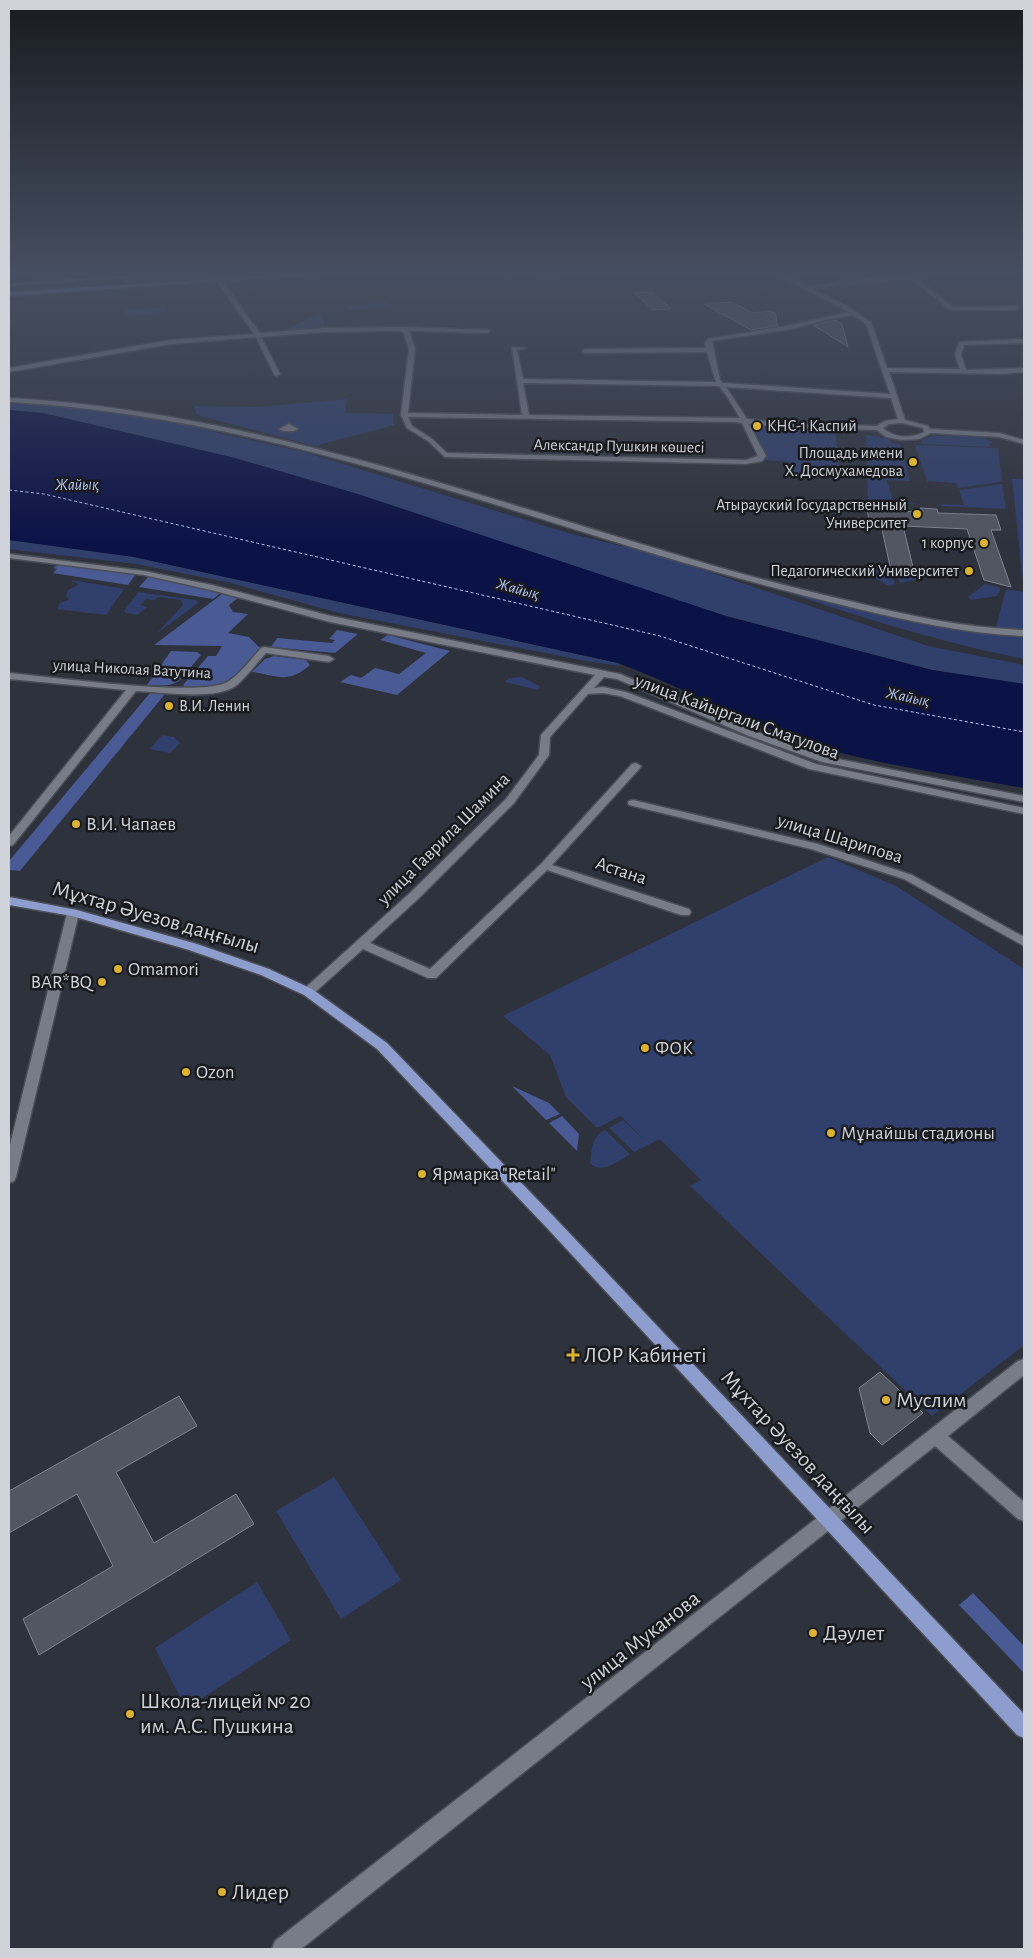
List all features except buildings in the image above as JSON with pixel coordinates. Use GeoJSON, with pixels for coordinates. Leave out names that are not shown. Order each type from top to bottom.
{"type":"FeatureCollection","features":[{"type":"Feature","properties":{"kind":"main road","name":"Мұхтар Әуезов даңғылы"},"geometry":{"type":"LineString","coordinates":[[9,900],[73,913],[193,947],[265,972],[308,992],[382,1046],[831,1520],[1024,1728]]}},
{"type":"Feature","properties":{"kind":"street"},"geometry":{"type":"LineString","coordinates":[[9,370],[47,363]]}},
{"type":"Feature","properties":{"kind":"street"},"geometry":{"type":"LineString","coordinates":[[272,363],[277,374]]}},
{"type":"Feature","properties":{"kind":"street"},"geometry":{"type":"LineString","coordinates":[[410,363],[404,415],[743,421],[879,428],[887,435],[903,438],[919,438],[928,434],[928,431]]}},
{"type":"Feature","properties":{"kind":"street"},"geometry":{"type":"LineString","coordinates":[[516,363],[526,416]]}},
{"type":"Feature","properties":{"kind":"street"},"geometry":{"type":"LineString","coordinates":[[713,363],[720,384],[731,397],[743,421]]}},
{"type":"Feature","properties":{"kind":"street"},"geometry":{"type":"LineString","coordinates":[[882,363],[902,421]]}},
{"type":"Feature","properties":{"kind":"street"},"geometry":{"type":"LineString","coordinates":[[961,363],[964,372]]}},
{"type":"Feature","properties":{"kind":"street"},"geometry":{"type":"LineString","coordinates":[[884,370],[964,372],[1024,370]]}},
{"type":"Feature","properties":{"kind":"street"},"geometry":{"type":"LineString","coordinates":[[519,381],[720,384],[893,396]]}},
{"type":"Feature","properties":{"kind":"street"},"geometry":{"type":"LineString","coordinates":[[9,400],[66,402],[138,412],[312,450],[390,470],[762,584],[914,621],[970,630],[1024,633]]}},
{"type":"Feature","properties":{"kind":"street","name":"Александр Пушкин көшесі"},"geometry":{"type":"LineString","coordinates":[[404,415],[409,427],[430,440],[436,449],[445,455],[746,462],[759,459],[762,456],[743,421]]}},
{"type":"Feature","properties":{"kind":"street"},"geometry":{"type":"LineString","coordinates":[[879,428],[887,422],[902,421],[919,424],[928,431],[999,435],[1024,442]]}},
{"type":"Feature","properties":{"kind":"street","name":"улица Кайыргали Смагулова"},"geometry":{"type":"LineString","coordinates":[[9,556],[144,573],[212,588],[330,619],[602,672],[620,677],[753,734],[826,760],[1024,799]]}},
{"type":"Feature","properties":{"kind":"street","name":"улица Николая Ватутина"},"geometry":{"type":"LineString","coordinates":[[9,676],[133,688],[202,691],[232,684],[264,650],[329,659]]}},
{"type":"Feature","properties":{"kind":"street","name":"улица Гаврила Шамина"},"geometry":{"type":"LineString","coordinates":[[308,992],[362,944],[510,801],[544,755],[545,737],[602,672]]}},
{"type":"Feature","properties":{"kind":"street"},"geometry":{"type":"LineString","coordinates":[[9,842],[133,688]]}},
{"type":"Feature","properties":{"kind":"street","name":"улица Кайыргали Смагулова"},"geometry":{"type":"LineString","coordinates":[[584,692],[603,690],[623,694],[813,767],[1024,811]]}},
{"type":"Feature","properties":{"kind":"street"},"geometry":{"type":"LineString","coordinates":[[362,944],[432,975],[545,866],[636,766]]}},
{"type":"Feature","properties":{"kind":"street","name":"улица Шарипова"},"geometry":{"type":"LineString","coordinates":[[633,803],[814,846],[908,877],[1024,942]]}},
{"type":"Feature","properties":{"kind":"street","name":"Астана"},"geometry":{"type":"LineString","coordinates":[[545,866],[685,912]]}},
{"type":"Feature","properties":{"kind":"street"},"geometry":{"type":"LineString","coordinates":[[9,1177],[73,913]]}},
{"type":"Feature","properties":{"kind":"street","name":"улица Муканова"},"geometry":{"type":"LineString","coordinates":[[282,1949],[831,1520],[1024,1366]]}},
{"type":"Feature","properties":{"kind":"street"},"geometry":{"type":"LineString","coordinates":[[936,1436],[1024,1512]]}},
{"type":"Feature","properties":{"kind":"shaded area"},"geometry":{"type":"Polygon","coordinates":[[[347,399],[345,413],[393,414],[394,425],[315,446],[197,415],[194,406],[255,407],[347,399]]]}},
{"type":"Feature","properties":{"kind":"shaded area"},"geometry":{"type":"Polygon","coordinates":[[[9,402],[58,404],[145,416],[304,452],[568,533],[662,556],[928,646],[1024,665],[1024,684],[932,670],[726,616],[235,458],[43,413],[9,410],[9,402]]]}},
{"type":"Feature","properties":{"kind":"shaded area"},"geometry":{"type":"Polygon","coordinates":[[[762,426],[835,430],[841,476],[794,475],[791,465],[785,465],[783,461],[766,460],[755,428],[762,428],[762,426]]]}},
{"type":"Feature","properties":{"kind":"shaded area"},"geometry":{"type":"Polygon","coordinates":[[[866,435],[890,439],[891,443],[900,444],[910,481],[887,480],[893,501],[919,504],[868,503],[866,435]]]}},
{"type":"Feature","properties":{"kind":"shaded area"},"geometry":{"type":"Polygon","coordinates":[[[934,436],[980,436],[994,443],[989,443],[990,447],[922,444],[921,440],[934,436]]]}},
{"type":"Feature","properties":{"kind":"shaded area"},"geometry":{"type":"Polygon","coordinates":[[[915,445],[998,448],[1002,482],[958,488],[955,483],[927,481],[915,445]]]}},
{"type":"Feature","properties":{"kind":"shaded area"},"geometry":{"type":"Polygon","coordinates":[[[1012,479],[1024,479],[1024,592],[1012,479]]]}},
{"type":"Feature","properties":{"kind":"shaded area"},"geometry":{"type":"Polygon","coordinates":[[[1002,484],[1006,509],[941,506],[941,504],[964,505],[959,490],[1002,484]]]}},
{"type":"Feature","properties":{"kind":"shaded area"},"geometry":{"type":"Polygon","coordinates":[[[9,540],[134,557],[618,663],[620,666],[339,613],[227,582],[136,564],[9,549],[9,540]]]}},
{"type":"Feature","properties":{"kind":"shaded area"},"geometry":{"type":"Polygon","coordinates":[[[59,564],[136,574],[128,585],[53,573],[57,569],[53,568],[59,564]]]}},
{"type":"Feature","properties":{"kind":"shaded area"},"geometry":{"type":"Polygon","coordinates":[[[867,567],[889,569],[895,584],[889,586],[866,573],[867,567]]]}},
{"type":"Feature","properties":{"kind":"shaded area"},"geometry":{"type":"Polygon","coordinates":[[[894,569],[913,570],[923,575],[923,578],[900,583],[894,569]]]}},
{"type":"Feature","properties":{"kind":"shaded area"},"geometry":{"type":"Polygon","coordinates":[[[149,576],[222,592],[213,599],[139,587],[149,576]]]}},
{"type":"Feature","properties":{"kind":"shaded area"},"geometry":{"type":"Polygon","coordinates":[[[72,580],[124,589],[106,615],[57,609],[60,603],[69,600],[66,596],[68,590],[78,585],[72,582],[72,580]]]}},
{"type":"Feature","properties":{"kind":"shaded area"},"geometry":{"type":"Polygon","coordinates":[[[762,584],[885,613],[1024,633],[1024,659],[957,644],[892,626],[762,584]]]}},
{"type":"Feature","properties":{"kind":"shaded area"},"geometry":{"type":"Polygon","coordinates":[[[985,584],[1001,588],[997,596],[971,600],[968,597],[985,584]]]}},
{"type":"Feature","properties":{"kind":"shaded area"},"geometry":{"type":"Polygon","coordinates":[[[1006,589],[1024,592],[1024,630],[996,627],[1006,589]]]}},
{"type":"Feature","properties":{"kind":"shaded area"},"geometry":{"type":"Polygon","coordinates":[[[138,592],[196,600],[198,603],[156,634],[183,605],[181,600],[158,597],[154,600],[146,599],[140,605],[147,607],[137,615],[126,613],[124,611],[138,592]]]}},
{"type":"Feature","properties":{"kind":"shaded area"},"geometry":{"type":"Polygon","coordinates":[[[222,594],[238,598],[229,605],[233,612],[248,614],[228,633],[249,637],[260,648],[230,681],[222,685],[185,688],[183,685],[208,656],[216,656],[222,646],[154,645],[222,594]]]}},
{"type":"Feature","properties":{"kind":"shaded area"},"geometry":{"type":"Polygon","coordinates":[[[337,630],[358,634],[335,653],[271,647],[277,638],[332,643],[335,640],[329,639],[337,630]]]}},
{"type":"Feature","properties":{"kind":"shaded area"},"geometry":{"type":"Polygon","coordinates":[[[388,635],[450,651],[397,695],[340,682],[351,675],[361,678],[375,668],[399,674],[426,653],[380,640],[388,635]]]}},
{"type":"Feature","properties":{"kind":"shaded area"},"geometry":{"type":"Polygon","coordinates":[[[171,651],[197,652],[201,655],[184,676],[174,683],[159,686],[147,685],[171,651]]]}},
{"type":"Feature","properties":{"kind":"shaded area"},"geometry":{"type":"Polygon","coordinates":[[[274,656],[306,660],[310,665],[289,677],[276,677],[252,672],[265,659],[274,656]]]}},
{"type":"Feature","properties":{"kind":"shaded area"},"geometry":{"type":"Polygon","coordinates":[[[522,677],[541,687],[537,690],[505,682],[509,678],[522,677]]]}},
{"type":"Feature","properties":{"kind":"shaded area"},"geometry":{"type":"Polygon","coordinates":[[[150,693],[165,694],[20,871],[9,870],[9,861],[150,693]]]}},
{"type":"Feature","properties":{"kind":"shaded area"},"geometry":{"type":"Polygon","coordinates":[[[162,735],[174,737],[180,743],[170,753],[150,749],[162,735]]]}},
{"type":"Feature","properties":{"kind":"shaded area","name":"Мұнайшы стадионы"},"geometry":{"type":"Polygon","coordinates":[[[828,857],[896,886],[1024,969],[1024,1345],[932,1416],[690,1186],[701,1180],[660,1139],[634,1152],[609,1128],[623,1120],[645,1141],[621,1116],[597,1128],[566,1097],[550,1055],[503,1016],[828,857]]]}},
{"type":"Feature","properties":{"kind":"shaded area"},"geometry":{"type":"Polygon","coordinates":[[[512,1086],[549,1103],[560,1114],[546,1120],[512,1086]]]}},
{"type":"Feature","properties":{"kind":"shaded area"},"geometry":{"type":"Polygon","coordinates":[[[562,1116],[579,1134],[577,1151],[549,1123],[562,1116]]]}},
{"type":"Feature","properties":{"kind":"shaded area"},"geometry":{"type":"Polygon","coordinates":[[[605,1130],[630,1154],[610,1166],[599,1168],[590,1163],[591,1153],[597,1136],[605,1130]]]}},
{"type":"Feature","properties":{"kind":"shaded area"},"geometry":{"type":"Polygon","coordinates":[[[334,1477],[401,1580],[341,1619],[276,1511],[334,1477]]]}},
{"type":"Feature","properties":{"kind":"shaded area"},"geometry":{"type":"Polygon","coordinates":[[[257,1582],[291,1640],[186,1709],[155,1648],[257,1582]]]}},
{"type":"Feature","properties":{"kind":"shaded area"},"geometry":{"type":"Polygon","coordinates":[[[973,1593],[1024,1646],[1024,1673],[959,1605],[973,1593]]]}},
{"type":"Feature","properties":{"kind":"water","name":"Жайық"},"geometry":{"type":"Polygon","coordinates":[[[9,410],[43,413],[235,458],[358,494],[726,616],[932,670],[1024,684],[1024,788],[886,763],[812,745],[756,723],[618,663],[134,557],[9,540],[9,410]]]}},
{"type":"Feature","properties":{"kind":"ferry route"},"geometry":{"type":"LineString","coordinates":[[9,490],[44,494],[660,636],[874,705],[1024,732]]}},
{"type":"Feature","properties":{"kind":"place","name":"КНС-1 Каспий"},"geometry":{"type":"Point","coordinates":[757,426]}},
{"type":"Feature","properties":{"kind":"place","name":"Площадь имени Х. Досмухамедова"},"geometry":{"type":"Point","coordinates":[913,462]}},
{"type":"Feature","properties":{"kind":"place","name":"Атырауский Государственный Университет"},"geometry":{"type":"Point","coordinates":[917,514]}},
{"type":"Feature","properties":{"kind":"place","name":"1 корпус"},"geometry":{"type":"Point","coordinates":[984,543]}},
{"type":"Feature","properties":{"kind":"place","name":"Педагогический Университет"},"geometry":{"type":"Point","coordinates":[969,571]}},
{"type":"Feature","properties":{"kind":"place","name":"В.И. Ленин"},"geometry":{"type":"Point","coordinates":[169,706]}},
{"type":"Feature","properties":{"kind":"place","name":"В.И. Чапаев"},"geometry":{"type":"Point","coordinates":[76,824]}},
{"type":"Feature","properties":{"kind":"place","name":"Omamori"},"geometry":{"type":"Point","coordinates":[118,969]}},
{"type":"Feature","properties":{"kind":"place","name":"BAR*BQ"},"geometry":{"type":"Point","coordinates":[102,982]}},
{"type":"Feature","properties":{"kind":"place","name":"ФОК"},"geometry":{"type":"Point","coordinates":[645,1048]}},
{"type":"Feature","properties":{"kind":"place","name":"Ozon"},"geometry":{"type":"Point","coordinates":[186,1072]}},
{"type":"Feature","properties":{"kind":"place","name":"Мұнайшы стадионы"},"geometry":{"type":"Point","coordinates":[831,1133]}},
{"type":"Feature","properties":{"kind":"place","name":"Ярмарка \"Retail\""},"geometry":{"type":"Point","coordinates":[422,1174]}},
{"type":"Feature","properties":{"kind":"place","name":"ЛОР Кабинетi"},"geometry":{"type":"Point","coordinates":[573,1355]}},
{"type":"Feature","properties":{"kind":"place","name":"Муслим"},"geometry":{"type":"Point","coordinates":[886,1400]}},
{"type":"Feature","properties":{"kind":"place","name":"Дәулет"},"geometry":{"type":"Point","coordinates":[813,1633]}},
{"type":"Feature","properties":{"kind":"place","name":"Школа-лицей № 20 им. А.С. Пушкина"},"geometry":{"type":"Point","coordinates":[130,1714]}},
{"type":"Feature","properties":{"kind":"place","name":"Лидер"},"geometry":{"type":"Point","coordinates":[222,1892]}}]}
